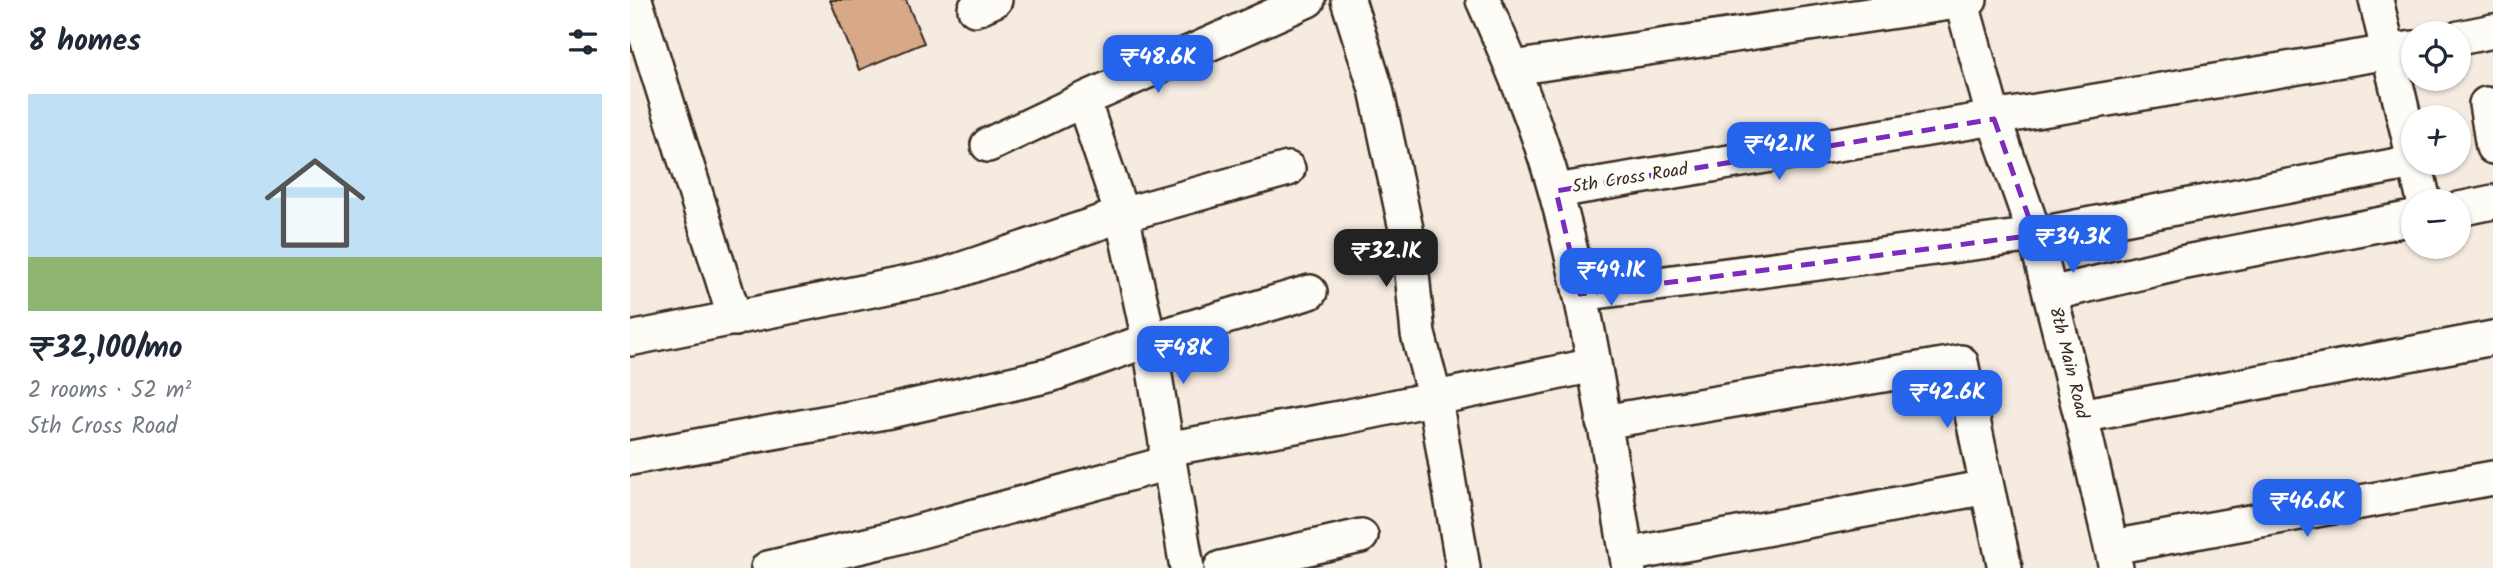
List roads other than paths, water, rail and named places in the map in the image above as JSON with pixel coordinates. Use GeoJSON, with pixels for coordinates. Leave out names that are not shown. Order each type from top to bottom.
{"type":"FeatureCollection","features":[{"type":"Feature","properties":{"kind":"street"},"geometry":{"type":"LineString","coordinates":[[635,0],[736,319]]}},
{"type":"Feature","properties":{"kind":"street"},"geometry":{"type":"LineString","coordinates":[[988,145],[1308,0]]}},
{"type":"Feature","properties":{"kind":"street"},"geometry":{"type":"LineString","coordinates":[[1348,0],[1376,89],[1409,243],[1418,334],[1435,399],[1463,568]]}},
{"type":"Feature","properties":{"kind":"street"},"geometry":{"type":"LineString","coordinates":[[1483,0],[1513,68],[1556,191],[1594,365],[1628,561],[1987,487]]}},
{"type":"Feature","properties":{"kind":"street"},"geometry":{"type":"LineString","coordinates":[[2376,0],[2401,50]]}},
{"type":"Feature","properties":{"kind":"street"},"geometry":{"type":"LineString","coordinates":[[1513,68],[1964,1]]}},
{"type":"Feature","properties":{"kind":"street","name":"8th Main Road"},"geometry":{"type":"LineString","coordinates":[[1964,1],[1994,118],[2035,235],[2114,557]]}},
{"type":"Feature","properties":{"kind":"street"},"geometry":{"type":"LineString","coordinates":[[2471,36],[2493,31]]}},
{"type":"Feature","properties":{"kind":"street","name":"5th Cross Road"},"geometry":{"type":"LineString","coordinates":[[1556,191],[2401,50]]}},
{"type":"Feature","properties":{"kind":"street"},"geometry":{"type":"LineString","coordinates":[[1083,100],[1122,215],[1149,340],[1187,568]]}},
{"type":"Feature","properties":{"kind":"street"},"geometry":{"type":"LineString","coordinates":[[2486,104],[2493,147]]}},
{"type":"Feature","properties":{"kind":"street"},"geometry":{"type":"LineString","coordinates":[[1580,294],[2035,235],[2401,165]]}},
{"type":"Feature","properties":{"kind":"street"},"geometry":{"type":"LineString","coordinates":[[630,339],[942,276],[1122,215],[1289,169]]}},
{"type":"Feature","properties":{"kind":"street"},"geometry":{"type":"LineString","coordinates":[[2471,207],[2493,202]]}},
{"type":"Feature","properties":{"kind":"street"},"geometry":{"type":"LineString","coordinates":[[2050,294],[2186,262],[2401,220]]}},
{"type":"Feature","properties":{"kind":"street"},"geometry":{"type":"LineString","coordinates":[[630,458],[890,411],[1050,375],[1149,340],[1310,292]]}},
{"type":"Feature","properties":{"kind":"street"},"geometry":{"type":"LineString","coordinates":[[2081,416],[2493,338]]}},
{"type":"Feature","properties":{"kind":"street"},"geometry":{"type":"LineString","coordinates":[[1603,422],[1961,362],[2005,568]]}},
{"type":"Feature","properties":{"kind":"street"},"geometry":{"type":"LineString","coordinates":[[768,568],[888,540],[1167,456],[1594,365]]}},
{"type":"Feature","properties":{"kind":"street"},"geometry":{"type":"LineString","coordinates":[[2114,557],[2493,478]]}},
{"type":"Feature","properties":{"kind":"street"},"geometry":{"type":"LineString","coordinates":[[1220,568],[1361,536]]}}]}
